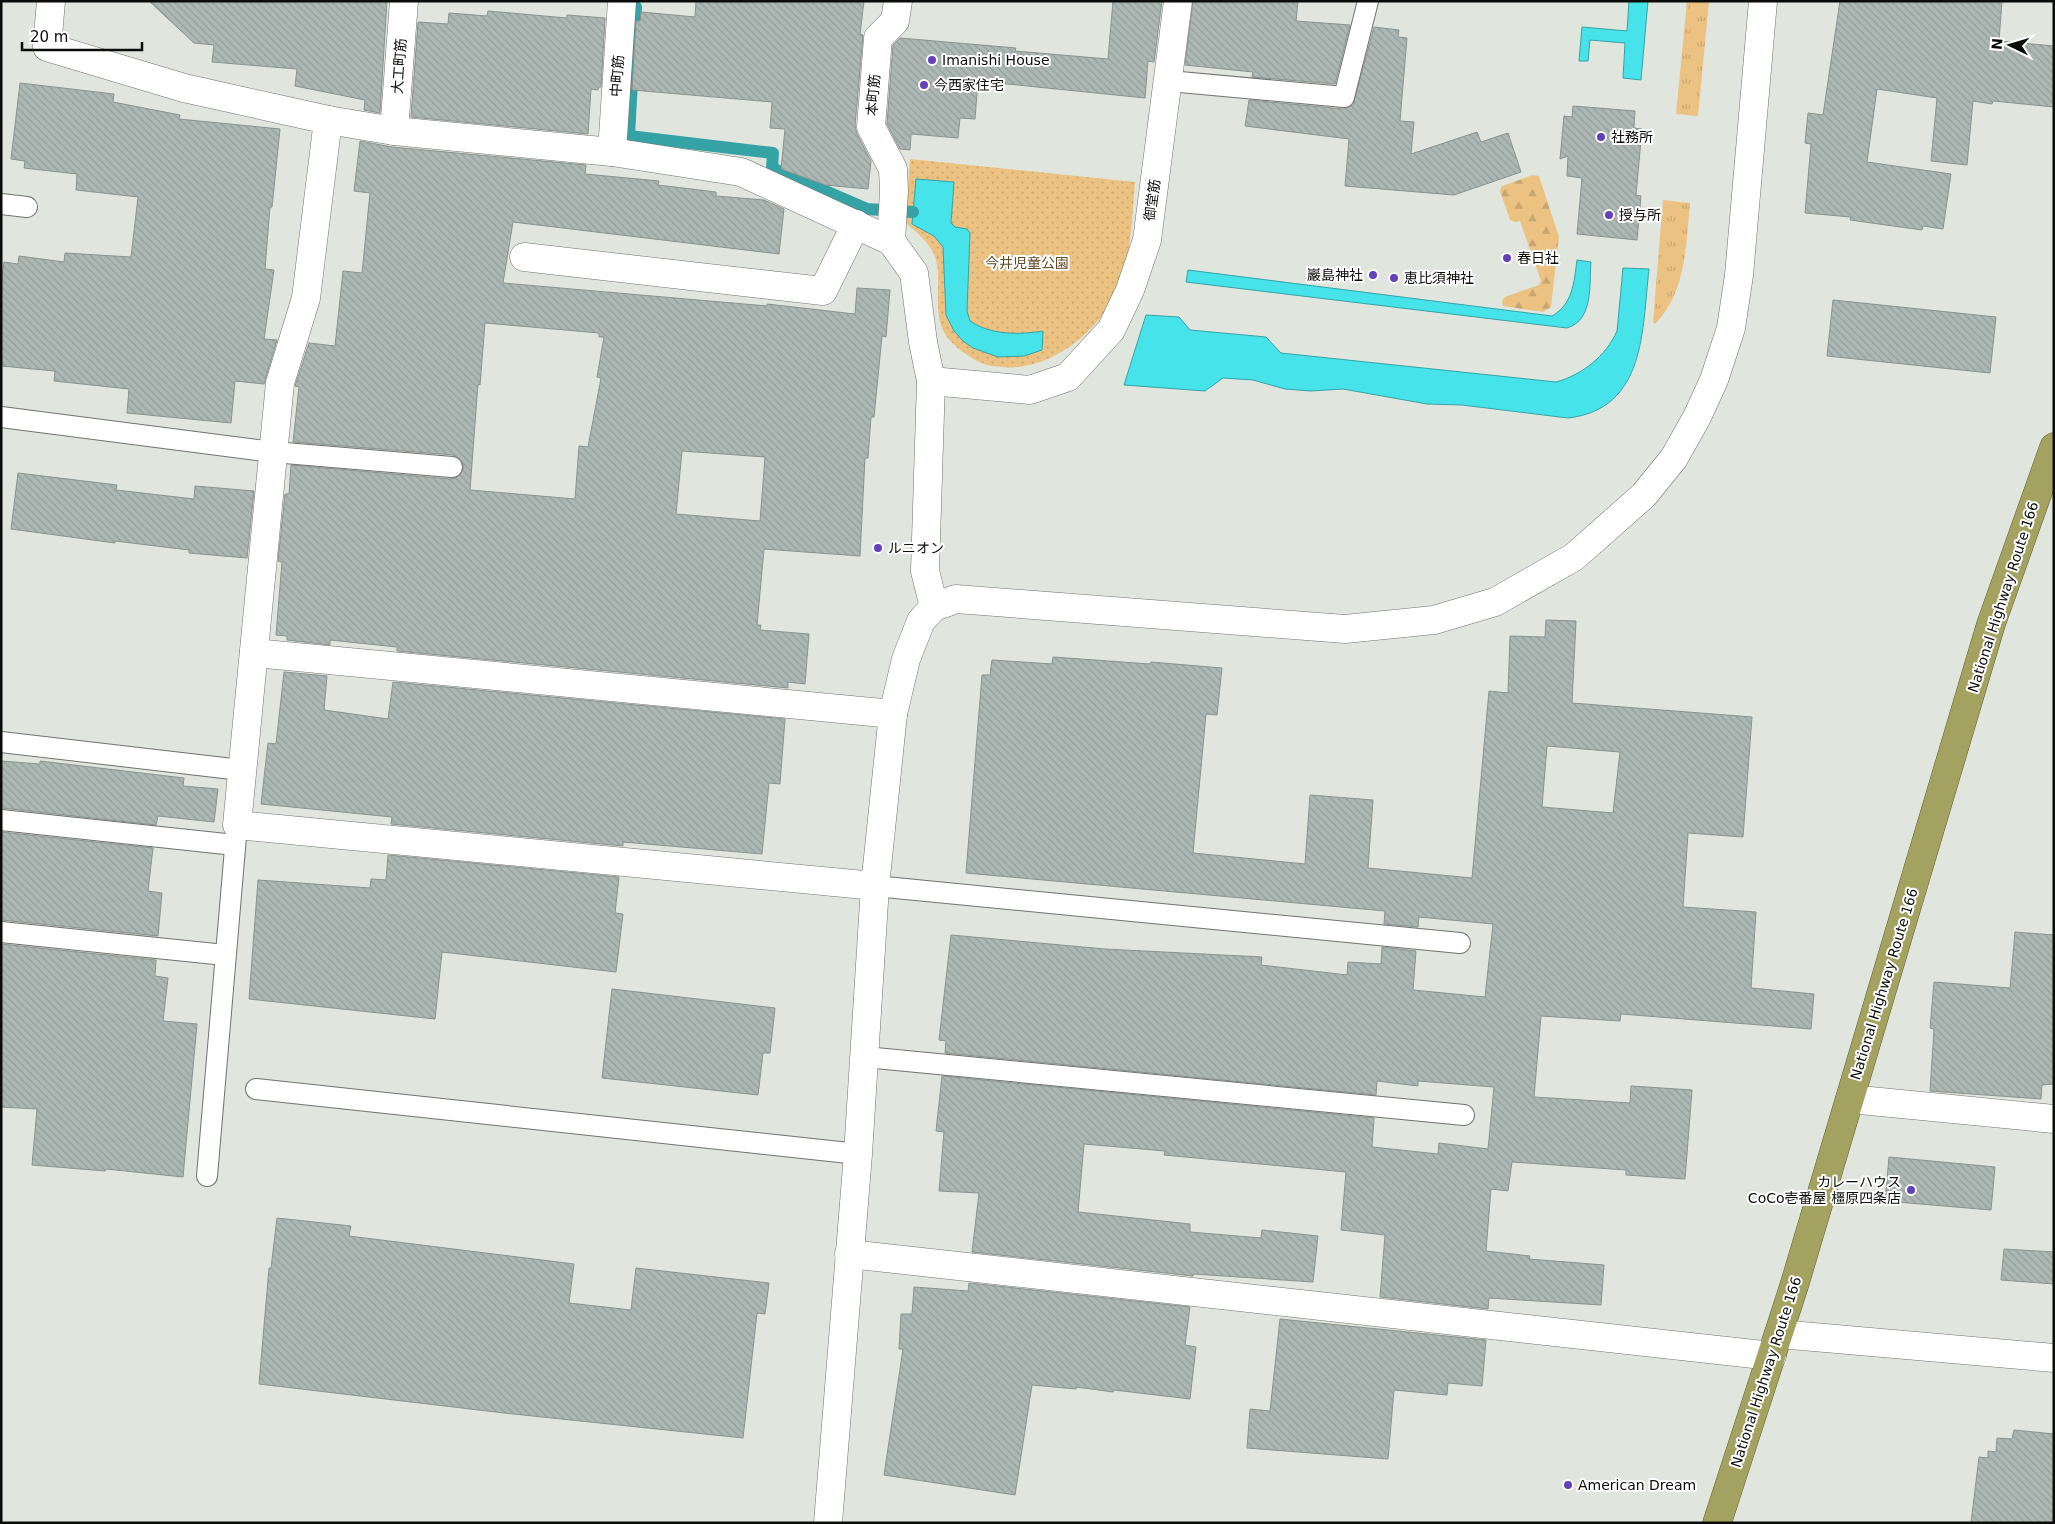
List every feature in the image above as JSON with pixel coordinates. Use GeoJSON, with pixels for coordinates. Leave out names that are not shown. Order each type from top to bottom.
{"type":"FeatureCollection","features":[{"type":"Feature","properties":{"kind":"highway","name":"National Highway Route 166"},"geometry":{"type":"LineString","coordinates":[[1717,1523],[1775,1345],[1850,1099],[1991,624],[2054,447]]}},
{"type":"Feature","properties":{"kind":"street"},"geometry":{"type":"LineString","coordinates":[[51,1],[47,47],[184,88],[328,120],[394,131],[612,152],[741,172],[856,224],[892,233],[914,273],[923,342],[931,382],[925,571],[934,607]]}},
{"type":"Feature","properties":{"kind":"street","name":"大工町筋"},"geometry":{"type":"LineString","coordinates":[[394,131],[404,1]]}},
{"type":"Feature","properties":{"kind":"street","name":"中町筋"},"geometry":{"type":"LineString","coordinates":[[612,152],[622,1]]}},
{"type":"Feature","properties":{"kind":"street","name":"本町筋"},"geometry":{"type":"LineString","coordinates":[[892,233],[893,169],[870,127],[878,38],[895,21],[898,1]]}},
{"type":"Feature","properties":{"kind":"street","name":"御堂筋"},"geometry":{"type":"LineString","coordinates":[[931,382],[1030,390],[1068,377],[1111,330],[1130,290],[1147,240],[1178,1]]}},
{"type":"Feature","properties":{"kind":"street"},"geometry":{"type":"LineString","coordinates":[[828,1523],[858,1154],[875,886],[893,714],[906,659],[922,621],[934,607],[956,599],[1345,628],[1384,626],[1434,620],[1495,602],[1574,557],[1644,495],[1674,458],[1697,418],[1714,380],[1731,328],[1739,274],[1763,1]]}},
{"type":"Feature","properties":{"kind":"street"},"geometry":{"type":"LineString","coordinates":[[328,120],[306,298],[280,383],[236,835],[875,886]]}},
{"type":"Feature","properties":{"kind":"street"},"geometry":{"type":"LineString","coordinates":[[524,257],[823,291],[856,224]]}},
{"type":"Feature","properties":{"kind":"street"},"geometry":{"type":"LineString","coordinates":[[254,652],[893,714]]}},
{"type":"Feature","properties":{"kind":"street"},"geometry":{"type":"LineString","coordinates":[[1850,1099],[2054,1119]]}},
{"type":"Feature","properties":{"kind":"street"},"geometry":{"type":"LineString","coordinates":[[849,1254],[1775,1345],[2054,1358]]}},
{"type":"Feature","properties":{"kind":"lane"},"geometry":{"type":"LineString","coordinates":[[1169,81],[1344,97],[1368,1]]}},
{"type":"Feature","properties":{"kind":"lane"},"geometry":{"type":"LineString","coordinates":[[1,204],[27,207]]}},
{"type":"Feature","properties":{"kind":"lane"},"geometry":{"type":"LineString","coordinates":[[1,417],[273,452],[452,467]]}},
{"type":"Feature","properties":{"kind":"lane"},"geometry":{"type":"LineString","coordinates":[[1,742],[242,770]]}},
{"type":"Feature","properties":{"kind":"lane"},"geometry":{"type":"LineString","coordinates":[[1,820],[236,835],[207,1176]]}},
{"type":"Feature","properties":{"kind":"lane"},"geometry":{"type":"LineString","coordinates":[[875,886],[1460,943]]}},
{"type":"Feature","properties":{"kind":"lane"},"geometry":{"type":"LineString","coordinates":[[1,932],[225,956]]}},
{"type":"Feature","properties":{"kind":"lane"},"geometry":{"type":"LineString","coordinates":[[865,1057],[1464,1115]]}},
{"type":"Feature","properties":{"kind":"lane"},"geometry":{"type":"LineString","coordinates":[[256,1089],[858,1154]]}},
{"type":"Feature","properties":{"kind":"green space"},"geometry":{"type":"Polygon","coordinates":[[[1687,1],[1709,1],[1698,116],[1676,114],[1687,1]]]}},
{"type":"Feature","properties":{"kind":"green space","name":"今井児童公園"},"geometry":{"type":"Polygon","coordinates":[[[910,159],[1135,182],[1131,233],[1124,271],[1112,300],[1102,316],[1089,331],[1074,344],[1057,354],[1021,367],[987,365],[970,357],[948,339],[939,316],[938,269],[934,254],[923,239],[905,222],[910,159]]]}},
{"type":"Feature","properties":{"kind":"green space"},"geometry":{"type":"Polygon","coordinates":[[[1533,175],[1539,176],[1559,237],[1551,307],[1543,312],[1503,306],[1502,301],[1505,297],[1539,285],[1541,281],[1520,221],[1510,220],[1500,191],[1502,186],[1533,175]]]}},
{"type":"Feature","properties":{"kind":"green space"},"geometry":{"type":"Polygon","coordinates":[[[1663,200],[1690,203],[1683,268],[1679,283],[1665,312],[1655,324],[1653,322],[1663,200]]]}},
{"type":"Feature","properties":{"kind":"water"},"geometry":{"type":"Polygon","coordinates":[[[1629,1],[1648,1],[1641,80],[1623,78],[1625,43],[1590,40],[1588,61],[1579,61],[1582,27],[1627,31],[1629,1]]]}},
{"type":"Feature","properties":{"kind":"water"},"geometry":{"type":"Polygon","coordinates":[[[916,179],[954,182],[951,223],[955,227],[967,229],[970,233],[967,311],[970,321],[978,326],[1005,333],[1043,331],[1042,350],[1024,356],[998,357],[973,348],[954,331],[946,315],[943,247],[934,236],[912,224],[916,179]]]}},
{"type":"Feature","properties":{"kind":"water"},"geometry":{"type":"Polygon","coordinates":[[[1577,260],[1591,262],[1590,290],[1586,309],[1582,317],[1576,324],[1567,328],[1186,282],[1188,270],[1552,316],[1559,311],[1568,299],[1577,260]]]}},
{"type":"Feature","properties":{"kind":"water"},"geometry":{"type":"Polygon","coordinates":[[[1623,268],[1649,269],[1641,341],[1635,363],[1626,383],[1613,399],[1594,412],[1568,418],[1462,405],[1427,404],[1343,389],[1311,391],[1285,389],[1253,380],[1223,378],[1205,391],[1124,385],[1146,315],[1179,317],[1190,330],[1266,337],[1281,353],[1556,382],[1575,375],[1592,363],[1612,340],[1617,331],[1623,268]]]}},
{"type":"Feature","properties":{"kind":"building"},"geometry":{"type":"Polygon","coordinates":[[[149,1],[387,1],[380,113],[364,110],[365,100],[295,86],[297,69],[212,62],[214,45],[194,43],[149,1]]]}},
{"type":"Feature","properties":{"kind":"building"},"geometry":{"type":"Polygon","coordinates":[[[696,1],[864,1],[860,34],[863,35],[855,126],[857,134],[871,161],[868,189],[825,185],[781,169],[785,129],[770,128],[772,102],[632,90],[636,21],[640,21],[641,12],[695,17],[696,1]]]}},
{"type":"Feature","properties":{"kind":"building"},"geometry":{"type":"Polygon","coordinates":[[[1113,1],[1162,1],[1154,62],[1148,61],[1145,98],[978,81],[975,119],[960,118],[958,138],[911,134],[910,150],[900,149],[887,124],[893,45],[900,38],[1016,48],[1015,51],[1108,59],[1113,1]]]}},
{"type":"Feature","properties":{"kind":"building"},"geometry":{"type":"Polygon","coordinates":[[[1193,1],[1298,1],[1296,21],[1350,25],[1335,84],[1252,77],[1253,72],[1185,65],[1193,1]]]}},
{"type":"Feature","properties":{"kind":"building"},"geometry":{"type":"Polygon","coordinates":[[[1840,1],[2002,1],[1999,41],[2054,46],[2054,107],[1993,101],[1992,104],[1973,101],[1967,165],[1931,161],[1937,98],[1877,89],[1867,162],[1951,174],[1943,229],[1923,226],[1922,230],[1850,220],[1851,217],[1805,213],[1811,144],[1805,143],[1808,113],[1823,115],[1840,1]]]}},
{"type":"Feature","properties":{"kind":"building"},"geometry":{"type":"Polygon","coordinates":[[[488,11],[567,18],[567,15],[605,18],[601,87],[598,90],[591,89],[588,134],[411,117],[418,22],[448,24],[449,13],[487,16],[488,11]]]}},
{"type":"Feature","properties":{"kind":"building"},"geometry":{"type":"Polygon","coordinates":[[[1374,27],[1399,30],[1398,37],[1407,38],[1400,121],[1414,122],[1411,154],[1477,132],[1481,142],[1508,133],[1521,172],[1454,195],[1345,186],[1349,139],[1245,126],[1249,100],[1343,109],[1353,105],[1374,27]]]}},
{"type":"Feature","properties":{"kind":"building"},"geometry":{"type":"Polygon","coordinates":[[[20,83],[114,94],[113,102],[180,115],[179,119],[280,129],[272,207],[270,207],[265,269],[274,270],[264,339],[277,340],[264,384],[235,381],[231,423],[127,413],[129,389],[54,381],[55,371],[1,366],[1,284],[4,262],[18,264],[19,256],[64,262],[65,253],[131,257],[138,197],[76,190],[77,174],[24,168],[25,161],[11,159],[20,83]]]}},
{"type":"Feature","properties":{"kind":"building"},"geometry":{"type":"Polygon","coordinates":[[[1573,106],[1635,111],[1634,128],[1642,129],[1636,195],[1641,196],[1637,240],[1577,234],[1582,178],[1567,176],[1568,156],[1560,159],[1564,116],[1572,117],[1573,106]]]}},
{"type":"Feature","properties":{"kind":"building"},"geometry":{"type":"Polygon","coordinates":[[[360,141],[392,147],[586,165],[585,174],[659,181],[658,185],[716,192],[716,196],[764,200],[784,209],[779,254],[513,222],[503,283],[767,306],[767,304],[855,314],[857,288],[890,290],[886,337],[882,336],[874,417],[871,417],[868,458],[865,458],[860,556],[764,549],[757,625],[761,625],[760,630],[809,634],[805,684],[788,682],[788,688],[397,651],[397,647],[330,640],[330,645],[287,640],[287,636],[276,635],[282,562],[278,561],[285,494],[289,494],[291,465],[451,479],[457,477],[464,468],[462,462],[453,455],[293,442],[299,387],[295,386],[309,343],[335,346],[343,271],[362,273],[370,193],[354,191],[360,141]],[[485,323],[480,385],[478,384],[470,490],[575,499],[579,446],[588,447],[601,378],[597,377],[604,337],[599,337],[599,333],[485,323]],[[682,451],[676,514],[760,521],[765,457],[682,451]]]}},
{"type":"Feature","properties":{"kind":"building"},"geometry":{"type":"Polygon","coordinates":[[[1833,300],[1996,317],[1990,373],[1827,356],[1833,300]]]}},
{"type":"Feature","properties":{"kind":"building"},"geometry":{"type":"Polygon","coordinates":[[[18,473],[117,485],[116,490],[194,499],[195,486],[254,491],[247,558],[189,553],[189,550],[115,541],[115,543],[11,529],[18,473]]]}},
{"type":"Feature","properties":{"kind":"building"},"geometry":{"type":"Polygon","coordinates":[[[1546,620],[1576,621],[1572,703],[1752,717],[1743,837],[1688,833],[1683,907],[1756,912],[1751,988],[1814,994],[1811,1029],[1621,1014],[1620,1021],[1541,1016],[1534,1097],[1630,1103],[1631,1086],[1692,1090],[1685,1179],[1626,1175],[1626,1170],[1512,1162],[1508,1191],[1491,1189],[1486,1251],[1530,1256],[1529,1259],[1604,1265],[1601,1305],[1489,1298],[1488,1309],[1380,1297],[1385,1235],[1341,1230],[1346,1172],[1164,1155],[1165,1151],[1084,1144],[1078,1212],[1190,1224],[1190,1232],[1261,1238],[1262,1230],[1318,1236],[1313,1282],[1194,1274],[1193,1276],[972,1252],[979,1193],[939,1191],[944,1132],[936,1131],[942,1076],[1374,1118],[1372,1147],[1438,1154],[1439,1143],[1488,1149],[1494,1087],[1418,1081],[1418,1086],[1377,1081],[1376,1095],[945,1053],[946,1041],[939,1040],[951,935],[1105,949],[1262,957],[1261,965],[1347,975],[1348,962],[1381,964],[1382,947],[1416,951],[1413,990],[1485,997],[1493,924],[1419,917],[1418,927],[1384,924],[1385,911],[966,873],[982,675],[990,675],[992,660],[1052,664],[1053,657],[1222,668],[1217,715],[1206,714],[1193,853],[1305,864],[1310,795],[1373,800],[1368,868],[1472,878],[1489,691],[1508,693],[1510,636],[1545,637],[1546,620]],[[1547,746],[1542,807],[1613,813],[1620,752],[1547,746]]]}},
{"type":"Feature","properties":{"kind":"building"},"geometry":{"type":"Polygon","coordinates":[[[284,672],[327,676],[324,710],[388,719],[393,682],[785,719],[780,784],[769,783],[762,854],[623,842],[623,846],[391,824],[392,817],[261,804],[268,743],[276,744],[284,672]]]}},
{"type":"Feature","properties":{"kind":"building"},"geometry":{"type":"Polygon","coordinates":[[[1,761],[40,764],[40,761],[184,778],[183,786],[218,789],[214,822],[158,816],[156,825],[1,808],[1,761]]]}},
{"type":"Feature","properties":{"kind":"building"},"geometry":{"type":"Polygon","coordinates":[[[1,832],[153,848],[148,891],[162,893],[158,936],[1,920],[1,832]]]}},
{"type":"Feature","properties":{"kind":"building"},"geometry":{"type":"Polygon","coordinates":[[[388,855],[619,877],[615,913],[623,914],[616,972],[442,952],[435,1019],[249,999],[258,880],[370,888],[371,879],[386,880],[388,855]]]}},
{"type":"Feature","properties":{"kind":"building"},"geometry":{"type":"Polygon","coordinates":[[[2015,932],[2054,935],[2054,1084],[2042,1085],[2041,1099],[1930,1091],[1934,1029],[1930,1028],[1934,982],[2010,988],[2015,932]]]}},
{"type":"Feature","properties":{"kind":"building"},"geometry":{"type":"Polygon","coordinates":[[[1,944],[156,960],[155,976],[168,978],[163,1021],[197,1024],[183,1177],[106,1169],[105,1171],[32,1165],[37,1109],[1,1107],[1,944]]]}},
{"type":"Feature","properties":{"kind":"building"},"geometry":{"type":"Polygon","coordinates":[[[612,989],[775,1008],[770,1053],[763,1053],[758,1095],[602,1078],[612,989]]]}},
{"type":"Feature","properties":{"kind":"building"},"geometry":{"type":"Polygon","coordinates":[[[1889,1157],[1995,1167],[1991,1210],[1885,1201],[1889,1157]]]}},
{"type":"Feature","properties":{"kind":"building"},"geometry":{"type":"Polygon","coordinates":[[[277,1218],[351,1226],[349,1236],[574,1264],[569,1303],[631,1310],[636,1268],[769,1283],[765,1314],[757,1313],[743,1438],[504,1413],[259,1384],[269,1268],[271,1268],[277,1218]]]}},
{"type":"Feature","properties":{"kind":"building"},"geometry":{"type":"Polygon","coordinates":[[[2004,1249],[2054,1252],[2054,1284],[2001,1280],[2004,1249]]]}},
{"type":"Feature","properties":{"kind":"building"},"geometry":{"type":"Polygon","coordinates":[[[969,1283],[1190,1307],[1185,1345],[1196,1347],[1190,1399],[1114,1390],[1113,1392],[1076,1387],[1076,1389],[1032,1385],[1015,1495],[884,1475],[903,1349],[899,1349],[901,1314],[912,1314],[914,1287],[968,1291],[969,1283]]]}},
{"type":"Feature","properties":{"kind":"building"},"geometry":{"type":"Polygon","coordinates":[[[1280,1319],[1486,1340],[1482,1386],[1448,1383],[1447,1395],[1394,1390],[1388,1459],[1247,1448],[1250,1409],[1270,1411],[1280,1319]]]}},
{"type":"Feature","properties":{"kind":"building"},"geometry":{"type":"Polygon","coordinates":[[[2014,1430],[2054,1434],[2054,1523],[1971,1523],[1979,1457],[1988,1458],[1988,1451],[1996,1452],[1997,1438],[2012,1439],[2014,1430]]]}},
{"type":"Feature","properties":{"kind":"waterway"},"geometry":{"type":"LineString","coordinates":[[636,7],[629,136],[773,153],[772,168],[867,209],[913,212]]}},
{"type":"Feature","properties":{"kind":"place","name":"Imanishi House"},"geometry":{"type":"Point","coordinates":[932,60]}},
{"type":"Feature","properties":{"kind":"place","name":"今西家住宅"},"geometry":{"type":"Point","coordinates":[924,85]}},
{"type":"Feature","properties":{"kind":"place","name":"社務所"},"geometry":{"type":"Point","coordinates":[1601,137]}},
{"type":"Feature","properties":{"kind":"place","name":"授与所"},"geometry":{"type":"Point","coordinates":[1609,215]}},
{"type":"Feature","properties":{"kind":"place","name":"春日社"},"geometry":{"type":"Point","coordinates":[1507,258]}},
{"type":"Feature","properties":{"kind":"place","name":"巖島神社"},"geometry":{"type":"Point","coordinates":[1373,275]}},
{"type":"Feature","properties":{"kind":"place","name":"恵比須神社"},"geometry":{"type":"Point","coordinates":[1394,278]}},
{"type":"Feature","properties":{"kind":"place","name":"ルニオン"},"geometry":{"type":"Point","coordinates":[878,548]}},
{"type":"Feature","properties":{"kind":"place","name":"カレーハウス CoCo壱番屋 橿原四条店"},"geometry":{"type":"Point","coordinates":[1911,1190]}},
{"type":"Feature","properties":{"kind":"place","name":"American Dream"},"geometry":{"type":"Point","coordinates":[1568,1485]}}]}
